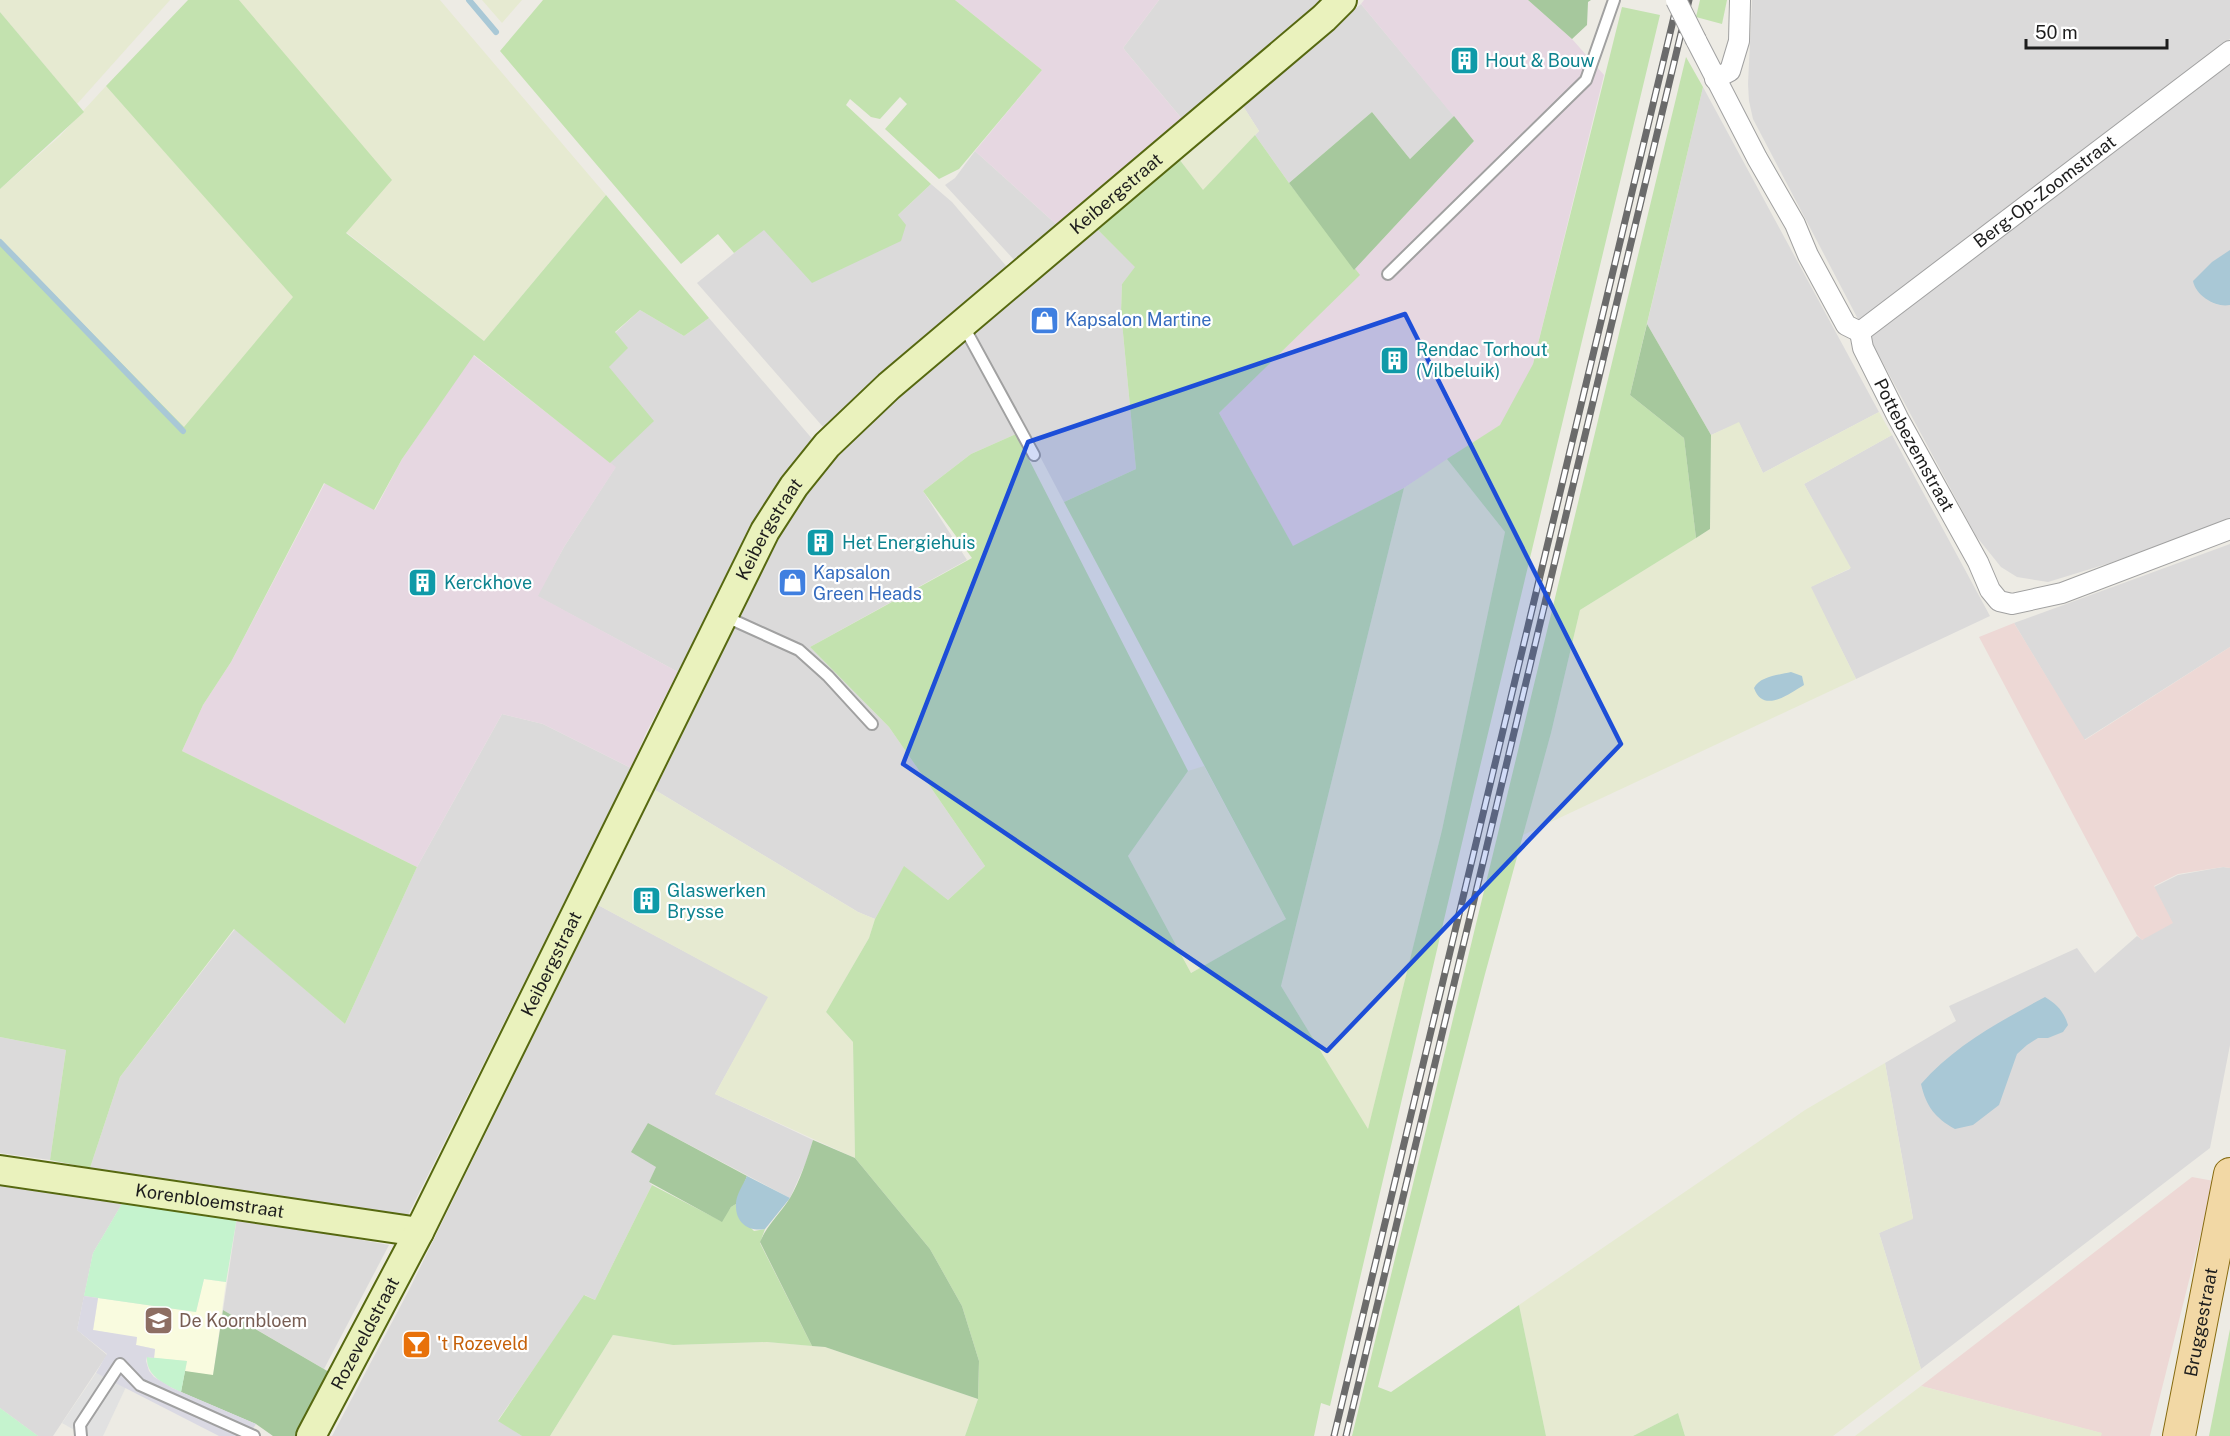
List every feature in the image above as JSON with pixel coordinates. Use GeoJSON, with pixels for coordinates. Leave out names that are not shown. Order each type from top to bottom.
{"type":"FeatureCollection","features":[{"type":"Feature","properties":{"kind":"main road","name":"Bruggestraat"},"geometry":{"type":"LineString","coordinates":[[2179,1436],[2230,1174]]}},
{"type":"Feature","properties":{"kind":"street","name":"Keibergstraat"},"geometry":{"type":"LineString","coordinates":[[419,1232],[765,531],[794,486],[827,445],[889,386],[1297,42],[1342,0]]}},
{"type":"Feature","properties":{"kind":"street","name":"Pottebezemstraat"},"geometry":{"type":"LineString","coordinates":[[1676,0],[1715,79],[1795,224],[1808,255],[1846,325],[1860,332],[1863,348],[1898,418],[1978,562],[1990,590],[1999,601],[2012,604],[2062,593],[2230,529]]}},
{"type":"Feature","properties":{"kind":"street"},"geometry":{"type":"LineString","coordinates":[[1715,79],[1730,71],[1739,40],[1740,1]]}},
{"type":"Feature","properties":{"kind":"street","name":"Berg-Op-Zoomstraat"},"geometry":{"type":"LineString","coordinates":[[1860,332],[2230,51]]}},
{"type":"Feature","properties":{"kind":"street","name":"Korenbloemstraat"},"geometry":{"type":"LineString","coordinates":[[0,1170],[419,1232]]}},
{"type":"Feature","properties":{"kind":"street","name":"Rozeveldstraat"},"geometry":{"type":"LineString","coordinates":[[311,1436],[419,1232]]}},
{"type":"Feature","properties":{"kind":"lane"},"geometry":{"type":"LineString","coordinates":[[1388,274],[1586,80],[1614,0]]}},
{"type":"Feature","properties":{"kind":"lane"},"geometry":{"type":"LineString","coordinates":[[963,324],[1034,455]]}},
{"type":"Feature","properties":{"kind":"lane"},"geometry":{"type":"LineString","coordinates":[[723,616],[799,650],[828,676],[872,724]]}},
{"type":"Feature","properties":{"kind":"lane"},"geometry":{"type":"LineString","coordinates":[[81,1436],[80,1425],[120,1364],[140,1385],[252,1435]]}},
{"type":"Feature","properties":{"kind":"highlighted area"},"geometry":{"type":"Polygon","coordinates":[[[1405,314],[1621,744],[1327,1051],[903,764],[1028,442],[1405,314]]]}},
{"type":"Feature","properties":{"kind":"shaded area"},"geometry":{"type":"Polygon","coordinates":[[[0,0],[170,0],[77,104],[0,12],[0,0]]]}},
{"type":"Feature","properties":{"kind":"shaded area"},"geometry":{"type":"Polygon","coordinates":[[[239,0],[440,0],[606,195],[484,341],[346,232],[239,0]]]}},
{"type":"Feature","properties":{"kind":"shaded area"},"geometry":{"type":"Polygon","coordinates":[[[482,0],[522,0],[502,23],[482,0]]]}},
{"type":"Feature","properties":{"kind":"shaded area"},"geometry":{"type":"Polygon","coordinates":[[[955,0],[1159,0],[1123,48],[1182,119],[1057,225],[975,151],[1042,70],[955,0]]]}},
{"type":"Feature","properties":{"kind":"shaded area"},"geometry":{"type":"Polygon","coordinates":[[[1159,0],[1321,0],[1277,41],[1182,119],[1123,48],[1159,0]]]}},
{"type":"Feature","properties":{"kind":"shaded area"},"geometry":{"type":"Polygon","coordinates":[[[1364,0],[1528,0],[1572,39],[1604,75],[1533,364],[1505,422],[1404,488],[1293,547],[1219,413],[1359,275],[1354,270],[1474,141],[1361,4],[1364,0]]]}},
{"type":"Feature","properties":{"kind":"shaded area"},"geometry":{"type":"Polygon","coordinates":[[[1752,0],[2230,0],[2230,39],[1859,321],[1753,119],[1748,84],[1752,0]]]}},
{"type":"Feature","properties":{"kind":"shaded area"},"geometry":{"type":"Polygon","coordinates":[[[1361,4],[1454,116],[1410,159],[1372,112],[1289,183],[1255,135],[1259,131],[1243,106],[1361,4]]]}},
{"type":"Feature","properties":{"kind":"shaded area"},"geometry":{"type":"Polygon","coordinates":[[[2230,64],[2230,519],[2110,563],[2048,582],[2017,577],[2001,567],[1976,536],[1869,337],[2230,64]]]}},
{"type":"Feature","properties":{"kind":"shaded area"},"geometry":{"type":"Polygon","coordinates":[[[106,86],[294,297],[184,428],[0,239],[0,189],[60,136],[106,86]]]}},
{"type":"Feature","properties":{"kind":"shaded area"},"geometry":{"type":"Polygon","coordinates":[[[1703,87],[1879,412],[1763,473],[1739,423],[1711,435],[1647,324],[1703,87]]]}},
{"type":"Feature","properties":{"kind":"shaded area"},"geometry":{"type":"Polygon","coordinates":[[[1243,106],[1259,131],[1203,191],[1179,159],[1243,106]]]}},
{"type":"Feature","properties":{"kind":"shaded area"},"geometry":{"type":"Polygon","coordinates":[[[975,151],[1057,225],[1017,263],[945,185],[955,178],[975,151]]]}},
{"type":"Feature","properties":{"kind":"shaded area"},"geometry":{"type":"Polygon","coordinates":[[[931,184],[952,202],[1007,267],[880,374],[824,428],[697,283],[764,229],[813,282],[897,216],[931,184]]]}},
{"type":"Feature","properties":{"kind":"shaded area"},"geometry":{"type":"Polygon","coordinates":[[[1098,230],[1136,267],[1122,284],[1121,312],[1136,469],[1064,502],[974,331],[1098,230]]]}},
{"type":"Feature","properties":{"kind":"shaded area"},"geometry":{"type":"Polygon","coordinates":[[[640,310],[684,336],[709,318],[814,441],[763,517],[678,672],[537,596],[564,547],[615,468],[610,463],[620,451],[609,367],[615,333],[640,310]]]}},
{"type":"Feature","properties":{"kind":"shaded area"},"geometry":{"type":"Polygon","coordinates":[[[965,340],[1016,434],[971,454],[923,491],[967,560],[810,647],[889,727],[985,866],[948,900],[904,867],[875,919],[858,912],[655,790],[706,687],[759,571],[804,493],[860,426],[965,340]]]}},
{"type":"Feature","properties":{"kind":"shaded area"},"geometry":{"type":"Polygon","coordinates":[[[473,355],[616,467],[564,547],[538,596],[678,672],[646,733],[631,768],[543,724],[502,714],[417,867],[182,751],[203,705],[231,662],[325,483],[375,510],[402,459],[473,355]]]}},
{"type":"Feature","properties":{"kind":"shaded area"},"geometry":{"type":"Polygon","coordinates":[[[1879,412],[1892,435],[1804,484],[1851,568],[1811,587],[1856,679],[1523,835],[1551,733],[1580,610],[1710,529],[1711,435],[1739,422],[1763,473],[1879,412]]]}},
{"type":"Feature","properties":{"kind":"shaded area"},"geometry":{"type":"Polygon","coordinates":[[[1892,435],[1990,616],[1856,679],[1810,587],[1850,569],[1804,484],[1892,435]]]}},
{"type":"Feature","properties":{"kind":"shaded area"},"geometry":{"type":"Polygon","coordinates":[[[1447,459],[1505,532],[1442,830],[1368,1130],[1281,986],[1404,488],[1447,459]]]}},
{"type":"Feature","properties":{"kind":"shaded area"},"geometry":{"type":"Polygon","coordinates":[[[2230,544],[2230,647],[2084,740],[2014,623],[2230,544]]]}},
{"type":"Feature","properties":{"kind":"shaded area"},"geometry":{"type":"Polygon","coordinates":[[[2014,623],[2085,740],[2230,647],[2230,868],[2178,874],[2154,886],[2173,923],[2142,940],[2137,935],[1979,637],[2014,623]]]}},
{"type":"Feature","properties":{"kind":"shaded area"},"geometry":{"type":"Polygon","coordinates":[[[502,714],[543,724],[631,768],[406,1219],[90,1168],[120,1077],[235,929],[345,1024],[417,867],[502,714]]]}},
{"type":"Feature","properties":{"kind":"shaded area"},"geometry":{"type":"Polygon","coordinates":[[[1204,766],[1286,919],[1191,973],[1128,856],[1188,771],[1204,766]]]}},
{"type":"Feature","properties":{"kind":"shaded area"},"geometry":{"type":"Polygon","coordinates":[[[655,790],[858,912],[875,919],[869,938],[826,1012],[853,1042],[855,1158],[715,1094],[768,997],[598,905],[655,790]]]}},
{"type":"Feature","properties":{"kind":"shaded area"},"geometry":{"type":"Polygon","coordinates":[[[2223,867],[2230,868],[2230,1045],[2210,1148],[1921,1369],[1879,1233],[1913,1218],[1885,1063],[1956,1021],[1949,1006],[2077,948],[2095,973],[2137,936],[2143,940],[2154,887],[2178,875],[2223,867]]]}},
{"type":"Feature","properties":{"kind":"shaded area"},"geometry":{"type":"Polygon","coordinates":[[[598,905],[769,997],[715,1094],[813,1140],[790,1198],[648,1123],[656,1168],[649,1182],[652,1185],[595,1300],[585,1295],[498,1420],[522,1436],[332,1436],[409,1290],[598,905]]]}},
{"type":"Feature","properties":{"kind":"shaded area"},"geometry":{"type":"Polygon","coordinates":[[[0,1037],[66,1050],[50,1160],[0,1153],[0,1037]]]}},
{"type":"Feature","properties":{"kind":"shaded area"},"geometry":{"type":"Polygon","coordinates":[[[1885,1063],[1913,1219],[1879,1233],[1921,1369],[1833,1436],[1685,1436],[1678,1413],[1633,1436],[1546,1436],[1519,1305],[1805,1110],[1885,1063]]]}},
{"type":"Feature","properties":{"kind":"shaded area"},"geometry":{"type":"Polygon","coordinates":[[[2192,1177],[2214,1181],[2150,1436],[2101,1436],[2101,1433],[1921,1386],[2192,1177]]]}},
{"type":"Feature","properties":{"kind":"shaded area"},"geometry":{"type":"Polygon","coordinates":[[[0,1183],[123,1202],[93,1253],[77,1330],[107,1355],[53,1436],[38,1436],[0,1408],[0,1183]]]}},
{"type":"Feature","properties":{"kind":"shaded area"},"geometry":{"type":"Polygon","coordinates":[[[237,1217],[389,1245],[324,1369],[223,1310],[237,1217]]]}},
{"type":"Feature","properties":{"kind":"shaded area","name":"De Koornbloem"},"geometry":{"type":"Polygon","coordinates":[[[204,1279],[226,1282],[213,1376],[185,1371],[187,1361],[154,1358],[155,1349],[136,1345],[137,1338],[93,1330],[98,1298],[196,1312],[204,1279]]]}},
{"type":"Feature","properties":{"kind":"shaded area"},"geometry":{"type":"Polygon","coordinates":[[[84,1296],[98,1298],[93,1330],[137,1337],[136,1345],[155,1349],[154,1358],[147,1357],[146,1361],[154,1377],[172,1388],[256,1424],[248,1436],[219,1436],[96,1373],[107,1354],[77,1330],[84,1296]]]}},
{"type":"Feature","properties":{"kind":"shaded area"},"geometry":{"type":"Polygon","coordinates":[[[613,1335],[673,1345],[767,1342],[825,1347],[978,1399],[965,1436],[550,1436],[613,1335]]]}},
{"type":"Feature","properties":{"kind":"shaded area"},"geometry":{"type":"Polygon","coordinates":[[[96,1373],[126,1387],[103,1436],[85,1436],[62,1423],[96,1373]]]}},
{"type":"Feature","properties":{"kind":"shaded area"},"geometry":{"type":"Polygon","coordinates":[[[1921,1386],[2102,1433],[2101,1436],[1855,1436],[1921,1386]]]}},
{"type":"Feature","properties":{"kind":"green space"},"geometry":{"type":"Polygon","coordinates":[[[188,0],[239,0],[392,180],[346,233],[484,341],[606,195],[709,318],[684,336],[640,310],[615,332],[628,348],[609,367],[654,421],[610,463],[474,355],[402,459],[374,510],[324,483],[231,662],[203,705],[182,751],[417,867],[345,1024],[234,929],[120,1077],[90,1168],[50,1160],[66,1050],[0,1037],[0,239],[184,427],[293,297],[106,86],[188,0]]]}},
{"type":"Feature","properties":{"kind":"green space"},"geometry":{"type":"Polygon","coordinates":[[[543,0],[955,0],[1042,70],[959,169],[939,179],[885,129],[907,104],[900,97],[880,119],[871,117],[850,99],[846,105],[931,184],[898,215],[906,225],[901,241],[812,283],[764,230],[734,253],[718,234],[681,264],[500,51],[543,0]]]}},
{"type":"Feature","properties":{"kind":"green space"},"geometry":{"type":"Polygon","coordinates":[[[1528,0],[1591,0],[1588,2],[1587,25],[1572,39],[1528,0]]]}},
{"type":"Feature","properties":{"kind":"green space"},"geometry":{"type":"Polygon","coordinates":[[[1700,0],[1727,0],[1722,24],[1696,17],[1700,0]]]}},
{"type":"Feature","properties":{"kind":"green space"},"geometry":{"type":"Polygon","coordinates":[[[1622,7],[1660,15],[1330,1406],[1321,1403],[1314,1436],[965,1436],[978,1399],[979,1361],[962,1306],[930,1249],[855,1158],[853,1042],[826,1012],[869,938],[875,919],[904,866],[948,900],[985,866],[889,727],[810,647],[972,558],[923,491],[971,454],[1016,434],[1188,771],[1128,856],[1191,973],[1286,919],[1064,502],[1136,469],[1121,312],[1122,284],[1135,267],[1098,230],[1179,159],[1203,190],[1255,135],[1360,275],[1219,413],[1293,546],[1404,488],[1281,986],[1368,1129],[1442,830],[1505,532],[1447,459],[1500,425],[1533,364],[1622,7]]]}},
{"type":"Feature","properties":{"kind":"green space"},"geometry":{"type":"Polygon","coordinates":[[[0,12],[84,112],[0,189],[0,12]]]}},
{"type":"Feature","properties":{"kind":"green space"},"geometry":{"type":"Polygon","coordinates":[[[1686,57],[1703,87],[1630,395],[1684,438],[1696,538],[1580,610],[1551,733],[1485,974],[1378,1387],[1391,1392],[1519,1305],[1546,1436],[1352,1436],[1686,57]]]}},
{"type":"Feature","properties":{"kind":"green space"},"geometry":{"type":"Polygon","coordinates":[[[1372,112],[1410,159],[1454,116],[1474,141],[1354,270],[1289,183],[1372,112]]]}},
{"type":"Feature","properties":{"kind":"green space"},"geometry":{"type":"Polygon","coordinates":[[[1647,324],[1711,435],[1710,529],[1696,538],[1684,438],[1630,395],[1647,324]]]}},
{"type":"Feature","properties":{"kind":"green space"},"geometry":{"type":"Polygon","coordinates":[[[648,1123],[747,1176],[736,1204],[731,1207],[722,1222],[649,1182],[656,1167],[631,1152],[648,1123]]]}},
{"type":"Feature","properties":{"kind":"green space"},"geometry":{"type":"Polygon","coordinates":[[[813,1140],[855,1158],[930,1249],[962,1306],[979,1361],[978,1399],[825,1347],[812,1346],[760,1242],[794,1191],[813,1140]]]}},
{"type":"Feature","properties":{"kind":"green space"},"geometry":{"type":"Polygon","coordinates":[[[652,1185],[721,1221],[736,1204],[738,1215],[754,1231],[765,1229],[760,1243],[812,1346],[767,1342],[673,1345],[613,1335],[550,1436],[522,1436],[498,1421],[584,1295],[595,1300],[652,1185]]]}},
{"type":"Feature","properties":{"kind":"green space"},"geometry":{"type":"Polygon","coordinates":[[[123,1202],[237,1217],[226,1282],[204,1279],[196,1312],[84,1296],[93,1253],[123,1202]]]}},
{"type":"Feature","properties":{"kind":"green space"},"geometry":{"type":"Polygon","coordinates":[[[223,1310],[329,1372],[295,1436],[273,1436],[256,1424],[181,1392],[185,1371],[213,1375],[223,1310]]]}},
{"type":"Feature","properties":{"kind":"green space"},"geometry":{"type":"Polygon","coordinates":[[[2230,1329],[2230,1436],[2209,1436],[2230,1329]]]}},
{"type":"Feature","properties":{"kind":"green space"},"geometry":{"type":"Polygon","coordinates":[[[147,1357],[187,1361],[181,1392],[153,1375],[147,1357]]]}},
{"type":"Feature","properties":{"kind":"green space"},"geometry":{"type":"Polygon","coordinates":[[[0,1408],[38,1436],[0,1436],[0,1408]]]}},
{"type":"Feature","properties":{"kind":"green space"},"geometry":{"type":"Polygon","coordinates":[[[1678,1413],[1685,1436],[1633,1436],[1678,1413]]]}},
{"type":"Feature","properties":{"kind":"water"},"geometry":{"type":"Polygon","coordinates":[[[2230,250],[2230,305],[2219,305],[2202,296],[2193,281],[2212,262],[2230,250]]]}},
{"type":"Feature","properties":{"kind":"water"},"geometry":{"type":"Polygon","coordinates":[[[1791,672],[1802,676],[1804,685],[1777,700],[1763,700],[1758,696],[1754,688],[1761,681],[1791,672]]]}},
{"type":"Feature","properties":{"kind":"water"},"geometry":{"type":"Polygon","coordinates":[[[2045,997],[2062,1012],[2068,1025],[2063,1032],[2048,1038],[2038,1038],[2017,1054],[1999,1105],[1973,1125],[1955,1129],[1932,1111],[1921,1084],[1934,1070],[1995,1025],[2045,997]]]}},
{"type":"Feature","properties":{"kind":"water"},"geometry":{"type":"Polygon","coordinates":[[[747,1176],[790,1198],[765,1229],[759,1230],[744,1225],[736,1211],[738,1194],[747,1176]]]}},
{"type":"Feature","properties":{"kind":"waterway"},"geometry":{"type":"LineString","coordinates":[[469,0],[496,32]]}},
{"type":"Feature","properties":{"kind":"waterway"},"geometry":{"type":"LineString","coordinates":[[0,242],[183,431]]}},
{"type":"Feature","properties":{"kind":"railway"},"geometry":{"type":"LineString","coordinates":[[1334,1436],[1678,0]]}},
{"type":"Feature","properties":{"kind":"railway"},"geometry":{"type":"LineString","coordinates":[[1346,1436],[1689,0]]}},
{"type":"Feature","properties":{"kind":"place","name":"Hout & Bouw"},"geometry":{"type":"Point","coordinates":[1464,61]}},
{"type":"Feature","properties":{"kind":"place","name":"Kapsalon Martine"},"geometry":{"type":"Point","coordinates":[1044,320]}},
{"type":"Feature","properties":{"kind":"place","name":"Rendac Torhout (Vilbeluik)"},"geometry":{"type":"Point","coordinates":[1395,360]}},
{"type":"Feature","properties":{"kind":"place","name":"Het Energiehuis"},"geometry":{"type":"Point","coordinates":[821,543]}},
{"type":"Feature","properties":{"kind":"place","name":"Kerckhove"},"geometry":{"type":"Point","coordinates":[423,583]}},
{"type":"Feature","properties":{"kind":"place","name":"Kapsalon Green Heads"},"geometry":{"type":"Point","coordinates":[792,583]}},
{"type":"Feature","properties":{"kind":"place","name":"Glaswerken Brysse"},"geometry":{"type":"Point","coordinates":[646,901]}},
{"type":"Feature","properties":{"kind":"place","name":"De Koornbloem"},"geometry":{"type":"Point","coordinates":[158,1321]}},
{"type":"Feature","properties":{"kind":"place","name":"'t Rozeveld"},"geometry":{"type":"Point","coordinates":[416,1344]}}]}
